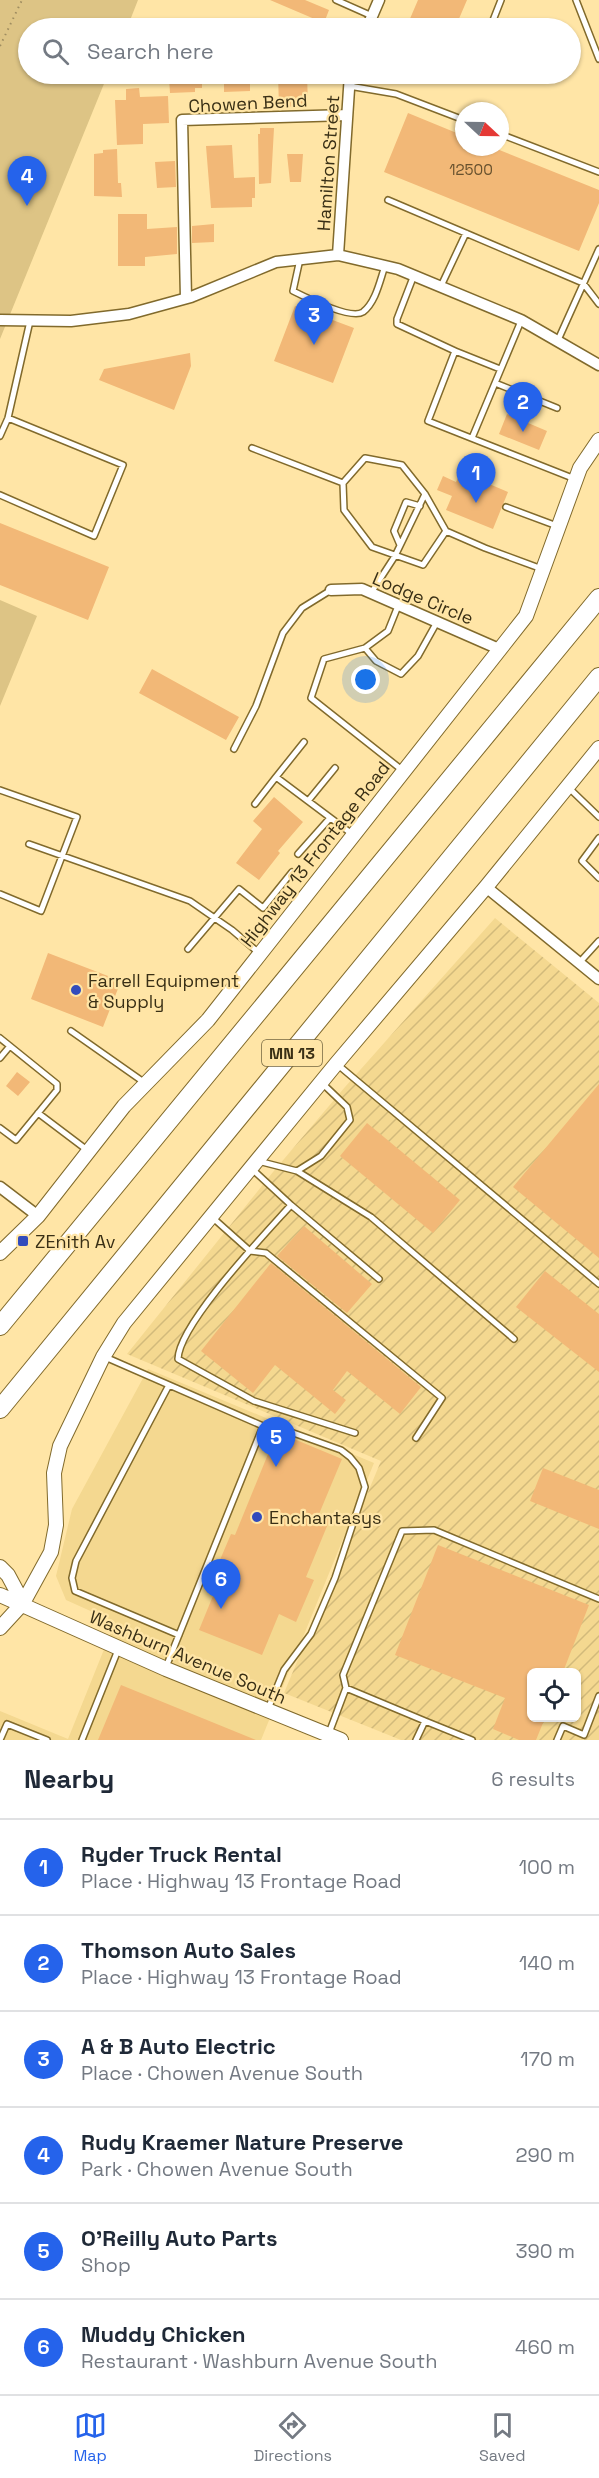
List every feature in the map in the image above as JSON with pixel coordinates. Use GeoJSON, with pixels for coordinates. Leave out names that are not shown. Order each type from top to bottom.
{"type":"FeatureCollection","features":[{"type":"Feature","properties":{"kind":"highway","name":"MN 13"},"geometry":{"type":"LineString","coordinates":[[0,1326],[599,598]]}},
{"type":"Feature","properties":{"kind":"highway","name":"MN 13"},"geometry":{"type":"LineString","coordinates":[[0,1409],[599,677]]}},
{"type":"Feature","properties":{"kind":"street"},"geometry":{"type":"LineString","coordinates":[[372,16],[379,0]]}},
{"type":"Feature","properties":{"kind":"street","name":"Hamilton Street"},"geometry":{"type":"LineString","coordinates":[[338,255],[349,86]]}},
{"type":"Feature","properties":{"kind":"street","name":"Chowen Bend"},"geometry":{"type":"LineString","coordinates":[[186,298],[182,120],[347,115]]}},
{"type":"Feature","properties":{"kind":"street"},"geometry":{"type":"LineString","coordinates":[[0,320],[71,321],[129,314],[186,298],[276,262],[338,255],[385,266],[441,286],[521,320],[599,365]]}},
{"type":"Feature","properties":{"kind":"street","name":"Highway 13 Frontage Road"},"geometry":{"type":"LineString","coordinates":[[0,1253],[38,1216],[124,1106],[208,1020],[526,616],[580,468],[599,440]]}},
{"type":"Feature","properties":{"kind":"street","name":"Lodge Circle"},"geometry":{"type":"LineString","coordinates":[[331,590],[362,589],[499,649]]}},
{"type":"Feature","properties":{"kind":"street"},"geometry":{"type":"LineString","coordinates":[[0,1628],[22,1603],[51,1552],[56,1525],[54,1473],[60,1446],[103,1356],[124,1323],[336,1064],[486,887],[599,747]]}},
{"type":"Feature","properties":{"kind":"street"},"geometry":{"type":"LineString","coordinates":[[486,887],[599,979]]}},
{"type":"Feature","properties":{"kind":"street"},"geometry":{"type":"LineString","coordinates":[[0,1187],[38,1216]]}},
{"type":"Feature","properties":{"kind":"street"},"geometry":{"type":"LineString","coordinates":[[0,1567],[8,1575],[22,1603]]}},
{"type":"Feature","properties":{"kind":"street","name":"Washburn Avenue South"},"geometry":{"type":"LineString","coordinates":[[0,1595],[166,1668],[334,1737]]}},
{"type":"Feature","properties":{"kind":"lane"},"geometry":{"type":"LineString","coordinates":[[336,0],[372,16]]}},
{"type":"Feature","properties":{"kind":"lane"},"geometry":{"type":"LineString","coordinates":[[494,18],[501,0]]}},
{"type":"Feature","properties":{"kind":"lane"},"geometry":{"type":"LineString","coordinates":[[576,0],[599,60]]}},
{"type":"Feature","properties":{"kind":"lane"},"geometry":{"type":"LineString","coordinates":[[349,86],[396,94],[455,117]]}},
{"type":"Feature","properties":{"kind":"lane"},"geometry":{"type":"LineString","coordinates":[[509,137],[599,172]]}},
{"type":"Feature","properties":{"kind":"lane"},"geometry":{"type":"LineString","coordinates":[[388,200],[583,283],[599,304]]}},
{"type":"Feature","properties":{"kind":"lane"},"geometry":{"type":"LineString","coordinates":[[441,286],[466,233]]}},
{"type":"Feature","properties":{"kind":"lane"},"geometry":{"type":"LineString","coordinates":[[558,340],[599,249]]}},
{"type":"Feature","properties":{"kind":"lane"},"geometry":{"type":"LineString","coordinates":[[300,259],[293,291],[349,314],[363,311],[372,301],[385,266]]}},
{"type":"Feature","properties":{"kind":"lane"},"geometry":{"type":"LineString","coordinates":[[414,275],[397,324],[500,369]]}},
{"type":"Feature","properties":{"kind":"lane"},"geometry":{"type":"LineString","coordinates":[[471,438],[521,320]]}},
{"type":"Feature","properties":{"kind":"lane"},"geometry":{"type":"LineString","coordinates":[[0,436],[8,418],[30,321]]}},
{"type":"Feature","properties":{"kind":"lane"},"geometry":{"type":"LineString","coordinates":[[455,351],[428,421],[576,480]]}},
{"type":"Feature","properties":{"kind":"lane"},"geometry":{"type":"LineString","coordinates":[[495,383],[557,408]]}},
{"type":"Feature","properties":{"kind":"lane"},"geometry":{"type":"LineString","coordinates":[[0,495],[94,536],[123,465],[8,418]]}},
{"type":"Feature","properties":{"kind":"lane"},"geometry":{"type":"LineString","coordinates":[[252,448],[343,483]]}},
{"type":"Feature","properties":{"kind":"lane"},"geometry":{"type":"LineString","coordinates":[[446,531],[423,565],[372,547],[344,510],[343,483],[365,458],[402,465],[425,494],[446,531],[543,569]]}},
{"type":"Feature","properties":{"kind":"lane"},"geometry":{"type":"LineString","coordinates":[[370,593],[395,556],[425,494]]}},
{"type":"Feature","properties":{"kind":"lane"},"geometry":{"type":"LineString","coordinates":[[400,545],[394,531],[406,502],[420,506]]}},
{"type":"Feature","properties":{"kind":"lane"},"geometry":{"type":"LineString","coordinates":[[506,507],[559,527]]}},
{"type":"Feature","properties":{"kind":"lane"},"geometry":{"type":"LineString","coordinates":[[234,749],[256,706],[283,633],[302,608],[331,590]]}},
{"type":"Feature","properties":{"kind":"lane"},"geometry":{"type":"LineString","coordinates":[[399,605],[388,631],[365,648],[324,659],[311,698],[404,771]]}},
{"type":"Feature","properties":{"kind":"lane"},"geometry":{"type":"LineString","coordinates":[[365,648],[376,661],[400,674],[418,656],[437,622]]}},
{"type":"Feature","properties":{"kind":"lane"},"geometry":{"type":"LineString","coordinates":[[255,804],[304,742]]}},
{"type":"Feature","properties":{"kind":"lane"},"geometry":{"type":"LineString","coordinates":[[308,801],[335,768]]}},
{"type":"Feature","properties":{"kind":"lane"},"geometry":{"type":"LineString","coordinates":[[276,777],[353,835]]}},
{"type":"Feature","properties":{"kind":"lane"},"geometry":{"type":"LineString","coordinates":[[567,786],[599,817]]}},
{"type":"Feature","properties":{"kind":"lane"},"geometry":{"type":"LineString","coordinates":[[0,789],[77,817],[41,911],[0,894]]}},
{"type":"Feature","properties":{"kind":"lane"},"geometry":{"type":"LineString","coordinates":[[298,854],[330,818]]}},
{"type":"Feature","properties":{"kind":"lane"},"geometry":{"type":"LineString","coordinates":[[599,838],[582,861],[599,878]]}},
{"type":"Feature","properties":{"kind":"lane"},"geometry":{"type":"LineString","coordinates":[[29,844],[190,901],[260,954]]}},
{"type":"Feature","properties":{"kind":"lane"},"geometry":{"type":"LineString","coordinates":[[188,949],[239,889],[263,908],[292,872]]}},
{"type":"Feature","properties":{"kind":"lane"},"geometry":{"type":"LineString","coordinates":[[579,963],[599,941]]}},
{"type":"Feature","properties":{"kind":"lane"},"geometry":{"type":"LineString","coordinates":[[71,1031],[146,1084]]}},
{"type":"Feature","properties":{"kind":"lane"},"geometry":{"type":"LineString","coordinates":[[0,1038],[57,1083],[57,1090],[16,1140],[0,1128]]}},
{"type":"Feature","properties":{"kind":"lane"},"geometry":{"type":"LineString","coordinates":[[0,1058],[10,1046]]}},
{"type":"Feature","properties":{"kind":"lane"},"geometry":{"type":"LineString","coordinates":[[336,1064],[599,1284]]}},
{"type":"Feature","properties":{"kind":"lane"},"geometry":{"type":"LineString","coordinates":[[297,1171],[321,1156],[350,1120],[347,1107],[321,1083]]}},
{"type":"Feature","properties":{"kind":"lane"},"geometry":{"type":"LineString","coordinates":[[38,1113],[89,1151]]}},
{"type":"Feature","properties":{"kind":"lane"},"geometry":{"type":"LineString","coordinates":[[254,1165],[297,1171],[371,1217],[514,1339]]}},
{"type":"Feature","properties":{"kind":"lane"},"geometry":{"type":"LineString","coordinates":[[254,1165],[291,1205],[379,1279]]}},
{"type":"Feature","properties":{"kind":"lane"},"geometry":{"type":"LineString","coordinates":[[291,1205],[205,1305],[178,1349],[178,1359],[254,1401],[355,1433]]}},
{"type":"Feature","properties":{"kind":"lane"},"geometry":{"type":"LineString","coordinates":[[212,1217],[250,1251],[266,1253],[442,1398],[416,1438]]}},
{"type":"Feature","properties":{"kind":"lane"},"geometry":{"type":"LineString","coordinates":[[103,1356],[262,1426],[271,1425],[341,1450],[359,1468],[365,1488],[335,1578],[311,1634],[284,1670],[267,1710]]}},
{"type":"Feature","properties":{"kind":"lane"},"geometry":{"type":"LineString","coordinates":[[169,1385],[76,1561],[72,1578],[75,1591],[179,1635]]}},
{"type":"Feature","properties":{"kind":"lane"},"geometry":{"type":"LineString","coordinates":[[166,1668],[262,1426]]}},
{"type":"Feature","properties":{"kind":"lane"},"geometry":{"type":"LineString","coordinates":[[334,1737],[346,1688],[343,1675],[402,1531],[434,1530],[599,1599]]}},
{"type":"Feature","properties":{"kind":"lane"},"geometry":{"type":"LineString","coordinates":[[82,1740],[119,1648]]}},
{"type":"Feature","properties":{"kind":"lane"},"geometry":{"type":"LineString","coordinates":[[346,1688],[472,1740]]}},
{"type":"Feature","properties":{"kind":"lane"},"geometry":{"type":"LineString","coordinates":[[557,1740],[563,1726],[584,1735],[599,1696]]}},
{"type":"Feature","properties":{"kind":"lane"},"geometry":{"type":"LineString","coordinates":[[416,1740],[425,1721]]}},
{"type":"Feature","properties":{"kind":"lane"},"geometry":{"type":"LineString","coordinates":[[0,1740],[7,1724],[46,1740]]}},
{"type":"Feature","properties":{"kind":"path"},"geometry":{"type":"LineString","coordinates":[[0,46],[22,0]]}},
{"type":"Feature","properties":{"kind":"shaded area"},"geometry":{"type":"Polygon","coordinates":[[[0,0],[138,0],[131,18],[18,18],[18,84],[104,84],[0,339],[0,0]]]}},
{"type":"Feature","properties":{"kind":"shaded area"},"geometry":{"type":"Polygon","coordinates":[[[0,600],[37,616],[0,706],[0,600]]]}},
{"type":"Feature","properties":{"kind":"shaded area"},"geometry":{"type":"Polygon","coordinates":[[[495,918],[599,1003],[599,1740],[401,1740],[284,1693],[381,1461],[127,1354],[273,1172],[495,918]]]}},
{"type":"Feature","properties":{"kind":"shaded area"},"geometry":{"type":"Polygon","coordinates":[[[148,1369],[374,1463],[261,1740],[0,1740],[0,1711],[68,1739],[115,1622],[66,1600],[56,1576],[72,1509],[148,1369]]]}},
{"type":"Feature","properties":{"kind":"building"},"geometry":{"type":"Polygon","coordinates":[[[270,0],[305,0],[329,10],[326,18],[312,18],[270,0]]]}},
{"type":"Feature","properties":{"kind":"building"},"geometry":{"type":"Polygon","coordinates":[[[418,0],[467,0],[459,18],[410,18],[418,0]]]}},
{"type":"Feature","properties":{"kind":"building"},"geometry":{"type":"Polygon","coordinates":[[[169,84],[202,84],[202,88],[195,88],[195,92],[170,93],[169,84]]]}},
{"type":"Feature","properties":{"kind":"building"},"geometry":{"type":"Polygon","coordinates":[[[224,84],[250,84],[250,91],[224,92],[224,84]]]}},
{"type":"Feature","properties":{"kind":"building"},"geometry":{"type":"Polygon","coordinates":[[[278,84],[307,84],[308,106],[279,107],[278,84]]]}},
{"type":"Feature","properties":{"kind":"building"},"geometry":{"type":"Polygon","coordinates":[[[139,88],[140,97],[168,96],[169,123],[143,124],[143,144],[117,145],[115,100],[126,100],[126,89],[139,88]]]}},
{"type":"Feature","properties":{"kind":"building"},"geometry":{"type":"Polygon","coordinates":[[[408,113],[455,132],[455,156],[509,156],[509,154],[599,190],[599,203],[579,251],[384,172],[408,113]]]}},
{"type":"Feature","properties":{"kind":"building"},"geometry":{"type":"Polygon","coordinates":[[[260,128],[274,128],[271,183],[259,184],[258,134],[260,134],[260,128]]]}},
{"type":"Feature","properties":{"kind":"building"},"geometry":{"type":"Polygon","coordinates":[[[232,145],[234,178],[255,177],[255,198],[252,198],[252,207],[211,208],[206,146],[232,145]]]}},
{"type":"Feature","properties":{"kind":"building"},"geometry":{"type":"Polygon","coordinates":[[[117,149],[118,183],[121,183],[122,197],[94,196],[94,154],[103,153],[103,150],[117,149]]]}},
{"type":"Feature","properties":{"kind":"building"},"geometry":{"type":"Polygon","coordinates":[[[287,154],[303,154],[301,182],[290,182],[287,154]]]}},
{"type":"Feature","properties":{"kind":"building"},"geometry":{"type":"Polygon","coordinates":[[[175,161],[176,187],[157,188],[155,162],[175,161]]]}},
{"type":"Feature","properties":{"kind":"building"},"geometry":{"type":"Polygon","coordinates":[[[118,214],[147,214],[147,229],[177,227],[177,254],[145,257],[145,266],[118,266],[118,214]]]}},
{"type":"Feature","properties":{"kind":"building"},"geometry":{"type":"Polygon","coordinates":[[[214,224],[214,242],[192,243],[192,226],[214,224]]]}},
{"type":"Feature","properties":{"kind":"building"},"geometry":{"type":"Polygon","coordinates":[[[295,306],[354,328],[333,383],[274,361],[295,306]]]}},
{"type":"Feature","properties":{"kind":"building"},"geometry":{"type":"Polygon","coordinates":[[[190,353],[191,366],[174,410],[99,380],[104,369],[190,353]]]}},
{"type":"Feature","properties":{"kind":"building"},"geometry":{"type":"Polygon","coordinates":[[[507,414],[547,431],[539,450],[499,434],[507,414]]]}},
{"type":"Feature","properties":{"kind":"building"},"geometry":{"type":"Polygon","coordinates":[[[461,472],[508,492],[493,529],[446,510],[452,496],[437,490],[443,476],[456,482],[461,472]]]}},
{"type":"Feature","properties":{"kind":"building"},"geometry":{"type":"Polygon","coordinates":[[[0,523],[109,567],[88,620],[0,585],[0,523]]]}},
{"type":"Feature","properties":{"kind":"building"},"geometry":{"type":"Polygon","coordinates":[[[152,669],[239,717],[226,740],[139,693],[152,669]]]}},
{"type":"Feature","properties":{"kind":"building"},"geometry":{"type":"Polygon","coordinates":[[[274,797],[303,822],[278,851],[280,853],[259,880],[236,863],[262,829],[253,821],[274,797]]]}},
{"type":"Feature","properties":{"kind":"building","name":"Farrell Equipment & Supply"},"geometry":{"type":"Polygon","coordinates":[[[48,953],[121,981],[103,1027],[31,999],[48,953]]]}},
{"type":"Feature","properties":{"kind":"building"},"geometry":{"type":"Polygon","coordinates":[[[17,1072],[30,1082],[18,1096],[6,1086],[17,1072]]]}},
{"type":"Feature","properties":{"kind":"building"},"geometry":{"type":"Polygon","coordinates":[[[599,1084],[599,1258],[513,1187],[599,1084]]]}},
{"type":"Feature","properties":{"kind":"building"},"geometry":{"type":"Polygon","coordinates":[[[367,1123],[460,1200],[433,1233],[340,1156],[367,1123]]]}},
{"type":"Feature","properties":{"kind":"building"},"geometry":{"type":"Polygon","coordinates":[[[304,1226],[372,1284],[347,1313],[277,1256],[304,1226]]]}},
{"type":"Feature","properties":{"kind":"building"},"geometry":{"type":"Polygon","coordinates":[[[271,1263],[421,1387],[400,1414],[347,1371],[333,1390],[346,1400],[335,1414],[275,1365],[253,1393],[201,1351],[271,1263]]]}},
{"type":"Feature","properties":{"kind":"building"},"geometry":{"type":"Polygon","coordinates":[[[545,1271],[599,1314],[599,1372],[516,1307],[545,1271]]]}},
{"type":"Feature","properties":{"kind":"building"},"geometry":{"type":"Polygon","coordinates":[[[277,1432],[342,1459],[319,1514],[330,1519],[306,1577],[314,1580],[296,1622],[279,1614],[262,1655],[199,1630],[224,1569],[217,1567],[231,1534],[235,1535],[277,1432]]]}},
{"type":"Feature","properties":{"kind":"building"},"geometry":{"type":"Polygon","coordinates":[[[543,1468],[599,1490],[599,1529],[530,1501],[543,1468]]]}},
{"type":"Feature","properties":{"kind":"building"},"geometry":{"type":"Polygon","coordinates":[[[438,1545],[589,1605],[565,1668],[527,1668],[527,1722],[543,1722],[536,1740],[519,1740],[493,1729],[505,1698],[395,1655],[438,1545]]]}},
{"type":"Feature","properties":{"kind":"building"},"geometry":{"type":"Polygon","coordinates":[[[121,1685],[256,1740],[98,1740],[121,1685]]]}},
{"type":"Feature","properties":{"kind":"place","name":"Rudy Kraemer Nature Preserve"},"geometry":{"type":"Point","coordinates":[27,206]}},
{"type":"Feature","properties":{"kind":"place","name":"A & B Auto Electric"},"geometry":{"type":"Point","coordinates":[314,345]}},
{"type":"Feature","properties":{"kind":"place","name":"Thomson Auto Sales"},"geometry":{"type":"Point","coordinates":[523,432]}},
{"type":"Feature","properties":{"kind":"place","name":"Ryder Truck Rental"},"geometry":{"type":"Point","coordinates":[476,503]}},
{"type":"Feature","properties":{"kind":"place","name":"Farrell Equipment & Supply"},"geometry":{"type":"Point","coordinates":[76,990]}},
{"type":"Feature","properties":{"kind":"place","name":"ZEnith Av"},"geometry":{"type":"Point","coordinates":[23,1241]}},
{"type":"Feature","properties":{"kind":"place","name":"O'Reilly Auto Parts"},"geometry":{"type":"Point","coordinates":[276,1467]}},
{"type":"Feature","properties":{"kind":"place","name":"Enchantasys"},"geometry":{"type":"Point","coordinates":[257,1517]}},
{"type":"Feature","properties":{"kind":"place","name":"Muddy Chicken"},"geometry":{"type":"Point","coordinates":[221,1609]}}]}
